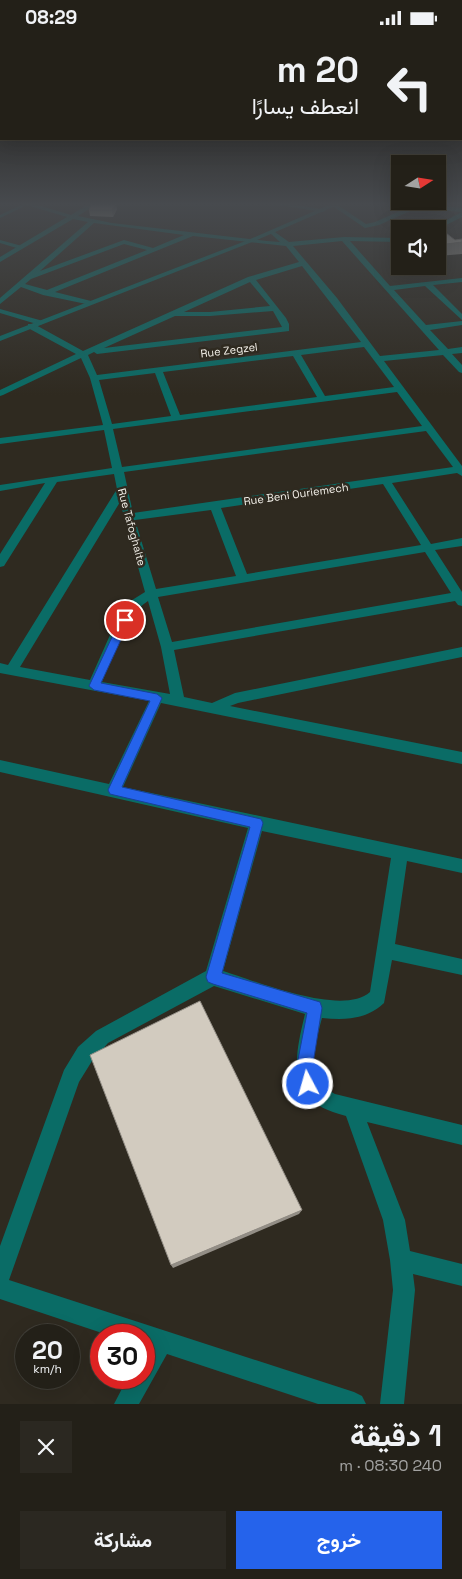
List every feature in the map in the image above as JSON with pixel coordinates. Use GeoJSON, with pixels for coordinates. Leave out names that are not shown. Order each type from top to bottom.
{"type":"FeatureCollection","features":[{"type":"Feature","properties":{"kind":"street"},"geometry":{"type":"LineString","coordinates":[[0,302],[41,267]]}},
{"type":"Feature","properties":{"kind":"street"},"geometry":{"type":"LineString","coordinates":[[30,277],[57,267]]}},
{"type":"Feature","properties":{"kind":"street"},"geometry":{"type":"LineString","coordinates":[[46,293],[112,267]]}},
{"type":"Feature","properties":{"kind":"street"},"geometry":{"type":"LineString","coordinates":[[0,339],[182,267]]}},
{"type":"Feature","properties":{"kind":"street"},"geometry":{"type":"LineString","coordinates":[[0,393],[251,279],[291,267]]}},
{"type":"Feature","properties":{"kind":"street"},"geometry":{"type":"LineString","coordinates":[[307,267],[379,359],[427,428],[461,471]]}},
{"type":"Feature","properties":{"kind":"street"},"geometry":{"type":"LineString","coordinates":[[369,267],[462,370]]}},
{"type":"Feature","properties":{"kind":"street"},"geometry":{"type":"LineString","coordinates":[[0,311],[36,325],[87,352],[286,329],[286,325],[275,308],[251,279]]}},
{"type":"Feature","properties":{"kind":"street"},"geometry":{"type":"LineString","coordinates":[[388,288],[462,280]]}},
{"type":"Feature","properties":{"kind":"street"},"geometry":{"type":"LineString","coordinates":[[427,284],[462,318]]}},
{"type":"Feature","properties":{"kind":"street"},"geometry":{"type":"LineString","coordinates":[[21,285],[88,303]]}},
{"type":"Feature","properties":{"kind":"street"},"geometry":{"type":"LineString","coordinates":[[172,314],[210,314],[275,308]]}},
{"type":"Feature","properties":{"kind":"street"},"geometry":{"type":"LineString","coordinates":[[423,328],[462,323]]}},
{"type":"Feature","properties":{"kind":"street","name":"Rue Zegzel"},"geometry":{"type":"LineString","coordinates":[[94,378],[367,344]]}},
{"type":"Feature","properties":{"kind":"street"},"geometry":{"type":"LineString","coordinates":[[379,359],[462,350]]}},
{"type":"Feature","properties":{"kind":"street","name":"Rue Tafoghalte"},"geometry":{"type":"LineString","coordinates":[[87,352],[108,427],[129,517],[167,647],[178,701]]}},
{"type":"Feature","properties":{"kind":"street"},"geometry":{"type":"LineString","coordinates":[[296,353],[323,400]]}},
{"type":"Feature","properties":{"kind":"street"},"geometry":{"type":"LineString","coordinates":[[158,370],[177,419]]}},
{"type":"Feature","properties":{"kind":"street"},"geometry":{"type":"LineString","coordinates":[[0,441],[400,389]]}},
{"type":"Feature","properties":{"kind":"street"},"geometry":{"type":"LineString","coordinates":[[0,488],[53,479],[427,428]]}},
{"type":"Feature","properties":{"kind":"street","name":"Rue Beni Ouriemech"},"geometry":{"type":"LineString","coordinates":[[129,517],[461,471]]}},
{"type":"Feature","properties":{"kind":"street"},"geometry":{"type":"LineString","coordinates":[[0,563],[53,479]]}},
{"type":"Feature","properties":{"kind":"street"},"geometry":{"type":"LineString","coordinates":[[167,647],[460,599],[386,481]]}},
{"type":"Feature","properties":{"kind":"street"},"geometry":{"type":"LineString","coordinates":[[122,490],[6,669],[178,701],[462,758]]}},
{"type":"Feature","properties":{"kind":"street"},"geometry":{"type":"LineString","coordinates":[[215,506],[243,578]]}},
{"type":"Feature","properties":{"kind":"street"},"geometry":{"type":"LineString","coordinates":[[94,686],[116,635],[133,605],[150,594],[462,542]]}},
{"type":"Feature","properties":{"kind":"street"},"geometry":{"type":"LineString","coordinates":[[212,708],[235,698],[462,652]]}},
{"type":"Feature","properties":{"kind":"street"},"geometry":{"type":"LineString","coordinates":[[114,790],[157,698]]}},
{"type":"Feature","properties":{"kind":"street"},"geometry":{"type":"LineString","coordinates":[[0,766],[462,866]]}},
{"type":"Feature","properties":{"kind":"street"},"geometry":{"type":"LineString","coordinates":[[213,977],[257,823]]}},
{"type":"Feature","properties":{"kind":"street"},"geometry":{"type":"LineString","coordinates":[[0,1276],[72,1077],[86,1054],[102,1037],[213,977],[315,1008],[352,1011],[372,1003],[378,997],[400,853]]}},
{"type":"Feature","properties":{"kind":"street"},"geometry":{"type":"LineString","coordinates":[[386,950],[462,967]]}},
{"type":"Feature","properties":{"kind":"street"},"geometry":{"type":"LineString","coordinates":[[315,1008],[304,1070],[308,1084],[317,1094],[331,1103],[353,1110],[462,1135]]}},
{"type":"Feature","properties":{"kind":"street"},"geometry":{"type":"LineString","coordinates":[[353,1110],[394,1220],[402,1259],[404,1290],[392,1404]]}},
{"type":"Feature","properties":{"kind":"street"},"geometry":{"type":"LineString","coordinates":[[402,1259],[462,1275]]}},
{"type":"Feature","properties":{"kind":"street"},"geometry":{"type":"LineString","coordinates":[[0,1288],[109,1324]]}},
{"type":"Feature","properties":{"kind":"street"},"geometry":{"type":"LineString","coordinates":[[155,1339],[354,1404]]}},
{"type":"Feature","properties":{"kind":"street"},"geometry":{"type":"LineString","coordinates":[[126,1404],[134,1389]]}},
{"type":"Feature","properties":{"kind":"building"},"geometry":{"type":"Polygon","coordinates":[[[200,1001],[302,1210],[171,1265],[90,1055],[200,1001]]]}},
{"type":"Feature","properties":{"kind":"route"},"geometry":{"type":"LineString","coordinates":[[125,620],[116,635],[94,686],[157,698],[114,790],[257,823],[213,977],[315,1008],[304,1070],[308,1084]]}}]}
